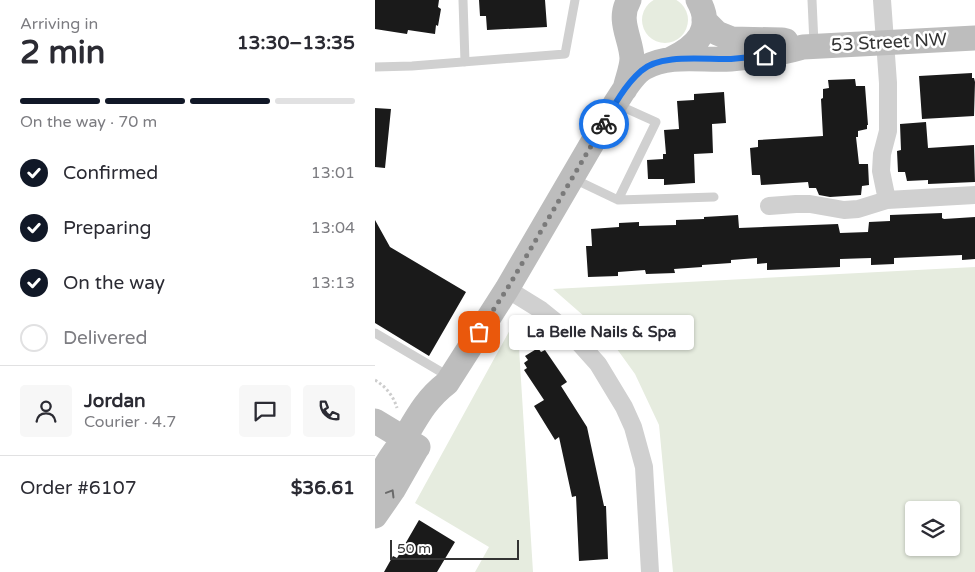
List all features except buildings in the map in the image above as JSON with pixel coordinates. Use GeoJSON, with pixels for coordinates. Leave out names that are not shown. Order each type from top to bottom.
{"type":"FeatureCollection","features":[{"type":"Feature","properties":{"kind":"street"},"geometry":{"type":"LineString","coordinates":[[882,0],[888,83],[888,132],[882,154],[881,171],[887,200]]}},
{"type":"Feature","properties":{"kind":"street"},"geometry":{"type":"LineString","coordinates":[[620,96],[632,58],[624,26],[624,2]]}},
{"type":"Feature","properties":{"kind":"street","name":"53 Street NW"},"geometry":{"type":"LineString","coordinates":[[701,10],[717,33],[732,39],[782,40],[809,47]]}},
{"type":"Feature","properties":{"kind":"street"},"geometry":{"type":"LineString","coordinates":[[375,486],[390,460],[411,442],[447,399],[449,381],[507,289],[620,96],[642,69],[655,63],[671,60],[686,52],[697,43],[702,33],[701,10]]}},
{"type":"Feature","properties":{"kind":"street","name":"53 Street NW"},"geometry":{"type":"LineString","coordinates":[[671,60],[730,59],[782,54],[809,47],[975,38]]}},
{"type":"Feature","properties":{"kind":"street"},"geometry":{"type":"LineString","coordinates":[[769,206],[796,204],[858,210],[887,200],[975,195]]}},
{"type":"Feature","properties":{"kind":"street"},"geometry":{"type":"LineString","coordinates":[[507,289],[541,310],[572,334],[599,364],[624,407],[633,427],[644,467],[650,572]]}},
{"type":"Feature","properties":{"kind":"street"},"geometry":{"type":"LineString","coordinates":[[375,421],[411,442]]}},
{"type":"Feature","properties":{"kind":"street"},"geometry":{"type":"LineString","coordinates":[[375,516],[388,497],[390,460]]}},
{"type":"Feature","properties":{"kind":"lane"},"geometry":{"type":"LineString","coordinates":[[463,0],[465,62]]}},
{"type":"Feature","properties":{"kind":"lane"},"geometry":{"type":"LineString","coordinates":[[375,67],[565,54],[575,0]]}},
{"type":"Feature","properties":{"kind":"lane"},"geometry":{"type":"LineString","coordinates":[[809,47],[812,0]]}},
{"type":"Feature","properties":{"kind":"lane"},"geometry":{"type":"LineString","coordinates":[[617,200],[656,122],[620,96]]}},
{"type":"Feature","properties":{"kind":"lane"},"geometry":{"type":"LineString","coordinates":[[572,177],[587,187],[617,200],[714,197]]}},
{"type":"Feature","properties":{"kind":"lane"},"geometry":{"type":"LineString","coordinates":[[375,333],[449,381]]}},
{"type":"Feature","properties":{"kind":"path"},"geometry":{"type":"LineString","coordinates":[[375,380],[394,398],[397,408]]}},
{"type":"Feature","properties":{"kind":"shaded area"},"geometry":{"type":"Polygon","coordinates":[[[656,-1],[674,-1],[678,1],[684,7],[688,20],[684,33],[678,39],[665,43],[652,39],[646,33],[642,20],[646,7],[656,-1]]]}},
{"type":"Feature","properties":{"kind":"shaded area"},"geometry":{"type":"Polygon","coordinates":[[[975,267],[975,572],[673,572],[659,425],[635,374],[609,338],[553,289],[975,267]]]}},
{"type":"Feature","properties":{"kind":"shaded area"},"geometry":{"type":"Polygon","coordinates":[[[512,326],[518,332],[533,572],[475,572],[489,547],[415,503],[512,326]]]}},
{"type":"Feature","properties":{"kind":"way so far"},"geometry":{"type":"LineString","coordinates":[[479,332],[507,289],[604,124]]}},
{"type":"Feature","properties":{"kind":"place","name":"La Belle Nails & Spa"},"geometry":{"type":"Point","coordinates":[479,332]}},
{"type":"Feature","properties":{"kind":"route"},"geometry":{"type":"LineString","coordinates":[[604,124],[625,89],[642,69],[655,63],[671,60],[730,59],[765,55]]}}]}
